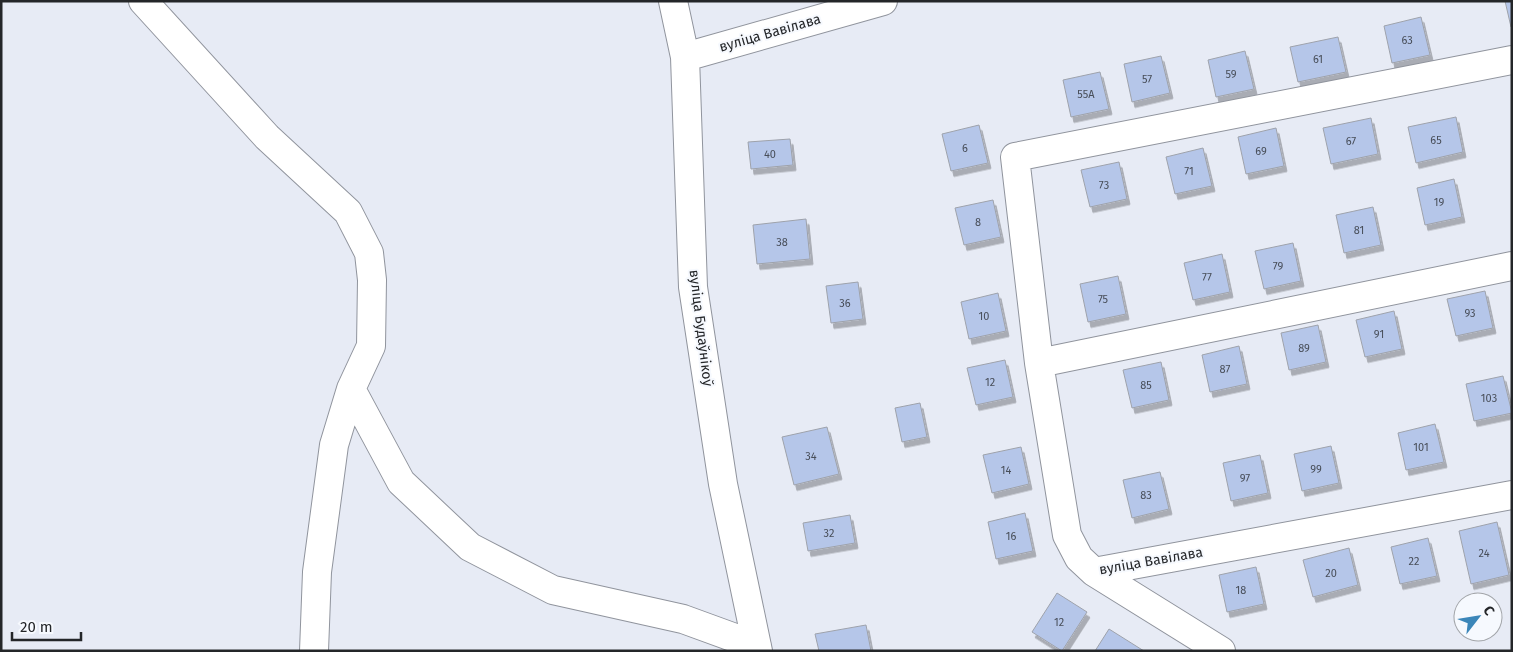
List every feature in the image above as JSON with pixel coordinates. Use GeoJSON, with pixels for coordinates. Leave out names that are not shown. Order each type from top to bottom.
{"type":"FeatureCollection","features":[{"type":"Feature","properties":{"kind":"street"},"geometry":{"type":"LineString","coordinates":[[143,1],[267,137],[348,212],[369,254],[372,280],[371,346],[351,389],[334,446],[318,572],[314,651]]}},
{"type":"Feature","properties":{"kind":"street","name":"вуліца Будаўнікоў"},"geometry":{"type":"LineString","coordinates":[[674,1],[685,57],[693,287],[723,484],[758,649]]}},
{"type":"Feature","properties":{"kind":"street","name":"вуліца Вавілава"},"geometry":{"type":"LineString","coordinates":[[685,57],[883,1]]}},
{"type":"Feature","properties":{"kind":"street","name":"вуліца Вавілава"},"geometry":{"type":"LineString","coordinates":[[1512,60],[1014,157],[1039,363],[1067,535],[1079,558],[1094,572],[1512,495]]}},
{"type":"Feature","properties":{"kind":"street"},"geometry":{"type":"LineString","coordinates":[[1039,363],[1512,266]]}},
{"type":"Feature","properties":{"kind":"street"},"geometry":{"type":"LineString","coordinates":[[351,389],[401,482],[470,547],[553,590],[683,619],[758,649]]}},
{"type":"Feature","properties":{"kind":"street"},"geometry":{"type":"LineString","coordinates":[[1094,572],[1222,651]]}},
{"type":"Feature","properties":{"kind":"building"},"geometry":{"type":"Polygon","coordinates":[[[1505,1],[1512,1],[1512,27],[1511,27],[1505,1]]]}},
{"type":"Feature","properties":{"kind":"building"},"geometry":{"type":"Polygon","coordinates":[[[1421,17],[1430,55],[1392,63],[1384,26],[1421,17]]]}},
{"type":"Feature","properties":{"kind":"building"},"geometry":{"type":"Polygon","coordinates":[[[1338,37],[1346,72],[1298,82],[1290,47],[1338,37]]]}},
{"type":"Feature","properties":{"kind":"building"},"geometry":{"type":"Polygon","coordinates":[[[1245,51],[1254,89],[1216,97],[1208,60],[1245,51]]]}},
{"type":"Feature","properties":{"kind":"building"},"geometry":{"type":"Polygon","coordinates":[[[1161,56],[1170,93],[1132,102],[1124,64],[1161,56]]]}},
{"type":"Feature","properties":{"kind":"building"},"geometry":{"type":"Polygon","coordinates":[[[1100,72],[1109,109],[1071,117],[1063,80],[1100,72]]]}},
{"type":"Feature","properties":{"kind":"building"},"geometry":{"type":"Polygon","coordinates":[[[1456,117],[1463,152],[1416,163],[1408,127],[1456,117]]]}},
{"type":"Feature","properties":{"kind":"building"},"geometry":{"type":"Polygon","coordinates":[[[1371,118],[1378,154],[1331,164],[1323,128],[1371,118]]]}},
{"type":"Feature","properties":{"kind":"building"},"geometry":{"type":"Polygon","coordinates":[[[979,125],[988,163],[951,171],[942,134],[979,125]]]}},
{"type":"Feature","properties":{"kind":"building"},"geometry":{"type":"Polygon","coordinates":[[[1276,128],[1284,166],[1246,174],[1238,137],[1276,128]]]}},
{"type":"Feature","properties":{"kind":"building"},"geometry":{"type":"Polygon","coordinates":[[[790,139],[793,165],[751,169],[748,142],[790,139]]]}},
{"type":"Feature","properties":{"kind":"building"},"geometry":{"type":"Polygon","coordinates":[[[1203,148],[1212,186],[1175,194],[1166,157],[1203,148]]]}},
{"type":"Feature","properties":{"kind":"building"},"geometry":{"type":"Polygon","coordinates":[[[1119,162],[1127,199],[1090,207],[1081,170],[1119,162]]]}},
{"type":"Feature","properties":{"kind":"building"},"geometry":{"type":"Polygon","coordinates":[[[1454,179],[1462,217],[1425,225],[1417,188],[1454,179]]]}},
{"type":"Feature","properties":{"kind":"building"},"geometry":{"type":"Polygon","coordinates":[[[993,200],[1001,237],[964,245],[955,208],[993,200]]]}},
{"type":"Feature","properties":{"kind":"building"},"geometry":{"type":"Polygon","coordinates":[[[1373,207],[1381,245],[1344,253],[1336,215],[1373,207]]]}},
{"type":"Feature","properties":{"kind":"building"},"geometry":{"type":"Polygon","coordinates":[[[806,219],[810,259],[757,264],[753,225],[806,219]]]}},
{"type":"Feature","properties":{"kind":"building"},"geometry":{"type":"Polygon","coordinates":[[[1293,243],[1301,281],[1264,289],[1255,251],[1293,243]]]}},
{"type":"Feature","properties":{"kind":"building"},"geometry":{"type":"Polygon","coordinates":[[[1222,254],[1230,292],[1193,300],[1184,263],[1222,254]]]}},
{"type":"Feature","properties":{"kind":"building"},"geometry":{"type":"Polygon","coordinates":[[[1118,276],[1126,314],[1088,322],[1080,284],[1118,276]]]}},
{"type":"Feature","properties":{"kind":"building"},"geometry":{"type":"Polygon","coordinates":[[[858,282],[863,319],[831,323],[826,286],[858,282]]]}},
{"type":"Feature","properties":{"kind":"building"},"geometry":{"type":"Polygon","coordinates":[[[1485,291],[1493,328],[1456,336],[1447,299],[1485,291]]]}},
{"type":"Feature","properties":{"kind":"building"},"geometry":{"type":"Polygon","coordinates":[[[998,293],[1006,331],[969,339],[961,302],[998,293]]]}},
{"type":"Feature","properties":{"kind":"building"},"geometry":{"type":"Polygon","coordinates":[[[1394,311],[1402,349],[1365,357],[1356,320],[1394,311]]]}},
{"type":"Feature","properties":{"kind":"building"},"geometry":{"type":"Polygon","coordinates":[[[1318,325],[1326,362],[1289,370],[1281,333],[1318,325]]]}},
{"type":"Feature","properties":{"kind":"building"},"geometry":{"type":"Polygon","coordinates":[[[1239,346],[1247,384],[1210,392],[1202,355],[1239,346]]]}},
{"type":"Feature","properties":{"kind":"building"},"geometry":{"type":"Polygon","coordinates":[[[1005,360],[1013,397],[976,405],[967,368],[1005,360]]]}},
{"type":"Feature","properties":{"kind":"building"},"geometry":{"type":"Polygon","coordinates":[[[1161,362],[1169,400],[1132,408],[1123,370],[1161,362]]]}},
{"type":"Feature","properties":{"kind":"building"},"geometry":{"type":"Polygon","coordinates":[[[1503,376],[1512,413],[1474,421],[1466,384],[1503,376]]]}},
{"type":"Feature","properties":{"kind":"building"},"geometry":{"type":"Polygon","coordinates":[[[920,403],[927,437],[902,442],[895,408],[920,403]]]}},
{"type":"Feature","properties":{"kind":"building"},"geometry":{"type":"Polygon","coordinates":[[[1435,424],[1444,462],[1406,470],[1398,433],[1435,424]]]}},
{"type":"Feature","properties":{"kind":"building"},"geometry":{"type":"Polygon","coordinates":[[[827,427],[839,474],[794,485],[782,437],[827,427]]]}},
{"type":"Feature","properties":{"kind":"building"},"geometry":{"type":"Polygon","coordinates":[[[1331,446],[1339,483],[1302,491],[1294,454],[1331,446]]]}},
{"type":"Feature","properties":{"kind":"building"},"geometry":{"type":"Polygon","coordinates":[[[1021,447],[1029,484],[992,493],[983,455],[1021,447]]]}},
{"type":"Feature","properties":{"kind":"building"},"geometry":{"type":"Polygon","coordinates":[[[1260,455],[1268,493],[1231,501],[1223,463],[1260,455]]]}},
{"type":"Feature","properties":{"kind":"building"},"geometry":{"type":"Polygon","coordinates":[[[1160,472],[1169,509],[1132,518],[1123,480],[1160,472]]]}},
{"type":"Feature","properties":{"kind":"building"},"geometry":{"type":"Polygon","coordinates":[[[1025,513],[1033,551],[996,559],[988,522],[1025,513]]]}},
{"type":"Feature","properties":{"kind":"building"},"geometry":{"type":"Polygon","coordinates":[[[850,515],[855,543],[808,551],[803,523],[850,515]]]}},
{"type":"Feature","properties":{"kind":"building"},"geometry":{"type":"Polygon","coordinates":[[[1497,522],[1509,575],[1471,584],[1459,531],[1497,522]]]}},
{"type":"Feature","properties":{"kind":"building"},"geometry":{"type":"Polygon","coordinates":[[[1428,538],[1437,576],[1400,584],[1391,547],[1428,538]]]}},
{"type":"Feature","properties":{"kind":"building"},"geometry":{"type":"Polygon","coordinates":[[[1349,548],[1358,585],[1313,597],[1303,560],[1349,548]]]}},
{"type":"Feature","properties":{"kind":"building"},"geometry":{"type":"Polygon","coordinates":[[[1256,567],[1264,604],[1227,612],[1219,575],[1256,567]]]}},
{"type":"Feature","properties":{"kind":"building"},"geometry":{"type":"Polygon","coordinates":[[[1057,593],[1087,612],[1062,651],[1032,632],[1057,593]]]}},
{"type":"Feature","properties":{"kind":"building"},"geometry":{"type":"Polygon","coordinates":[[[866,625],[871,651],[819,651],[815,634],[866,625]]]}},
{"type":"Feature","properties":{"kind":"building"},"geometry":{"type":"Polygon","coordinates":[[[1109,629],[1144,651],[1095,651],[1109,629]]]}}]}
